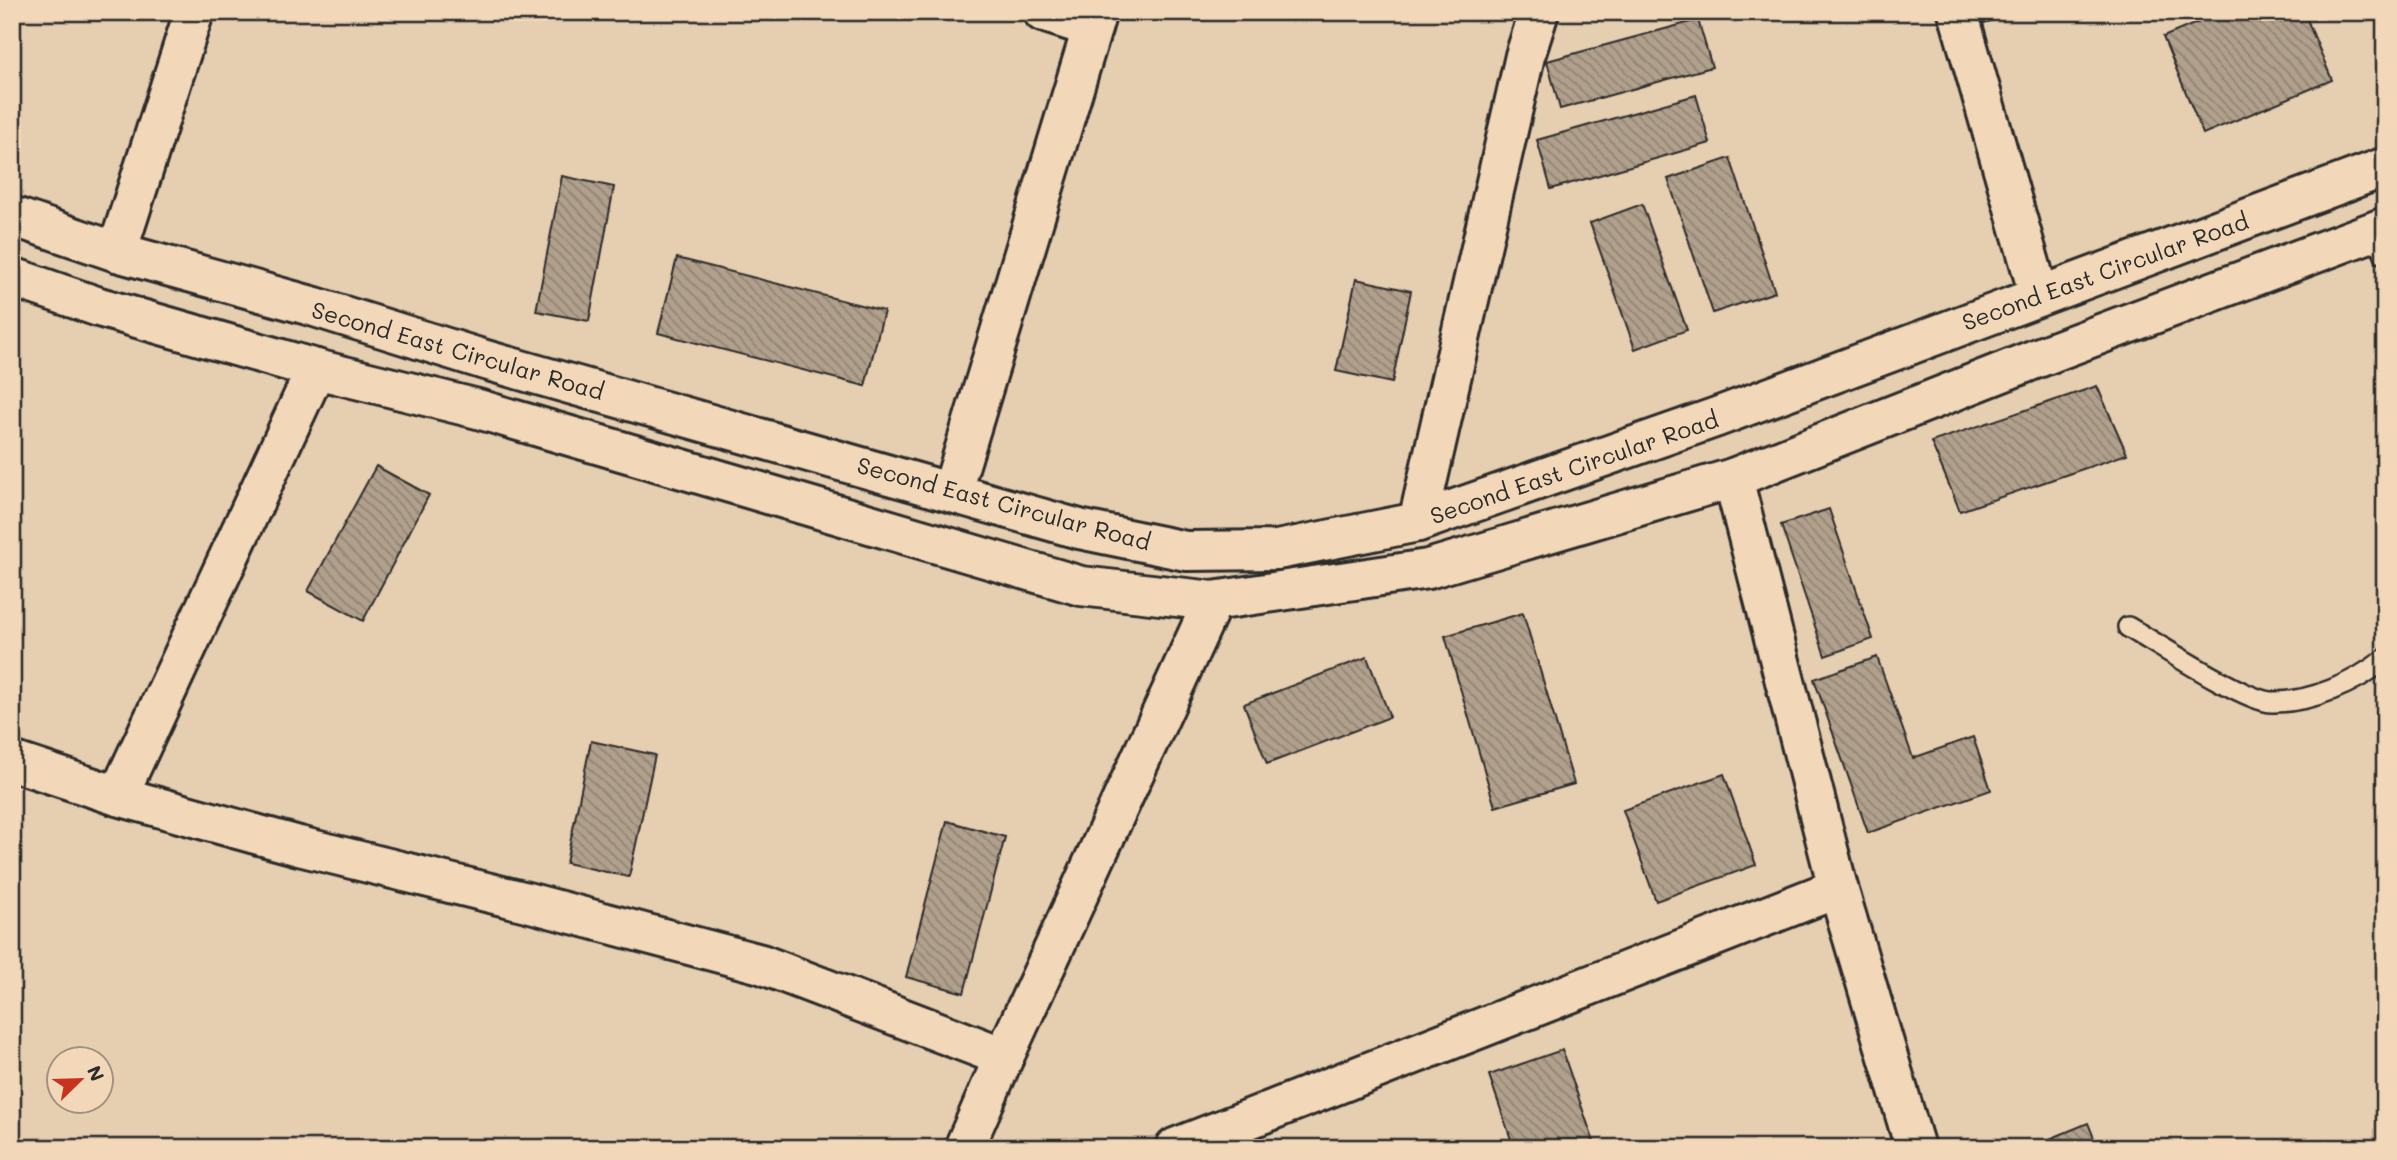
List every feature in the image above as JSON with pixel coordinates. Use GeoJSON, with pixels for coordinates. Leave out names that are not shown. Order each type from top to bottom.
{"type":"FeatureCollection","features":[{"type":"Feature","properties":{"kind":"street"},"geometry":{"type":"LineString","coordinates":[[117,252],[194,12]]}},
{"type":"Feature","properties":{"kind":"street"},"geometry":{"type":"LineString","coordinates":[[952,491],[1095,20],[1043,12]]}},
{"type":"Feature","properties":{"kind":"street"},"geometry":{"type":"LineString","coordinates":[[1418,522],[1525,56],[1539,12]]}},
{"type":"Feature","properties":{"kind":"street"},"geometry":{"type":"LineString","coordinates":[[1958,12],[2039,295]]}},
{"type":"Feature","properties":{"kind":"street","name":"Second East Circular Road"},"geometry":{"type":"LineString","coordinates":[[12,216],[117,252],[315,307],[482,359],[1079,528],[1186,551],[1277,550],[1418,522],[1717,417],[2385,167]]}},
{"type":"Feature","properties":{"kind":"street"},"geometry":{"type":"LineString","coordinates":[[12,277],[99,307],[316,369],[478,409],[1081,586],[1213,601],[1428,569],[1733,478],[2058,350],[2382,237]]}},
{"type":"Feature","properties":{"kind":"street"},"geometry":{"type":"LineString","coordinates":[[118,796],[316,369]]}},
{"type":"Feature","properties":{"kind":"street"},"geometry":{"type":"LineString","coordinates":[[1733,478],[1838,888],[1915,1148]]}},
{"type":"Feature","properties":{"kind":"street"},"geometry":{"type":"LineString","coordinates":[[964,1148],[1213,601]]}},
{"type":"Feature","properties":{"kind":"street"},"geometry":{"type":"LineString","coordinates":[[12,761],[118,796],[299,846],[527,902],[761,964],[1004,1056]]}},
{"type":"Feature","properties":{"kind":"street"},"geometry":{"type":"LineString","coordinates":[[1175,1148],[1838,888]]}},
{"type":"Feature","properties":{"kind":"lane"},"geometry":{"type":"LineString","coordinates":[[2129,627],[2241,692],[2269,702],[2307,697],[2333,688],[2358,678],[2385,659]]}},
{"type":"Feature","properties":{"kind":"building"},"geometry":{"type":"Polygon","coordinates":[[[1977,12],[2018,12],[1981,24],[1977,12]]]}},
{"type":"Feature","properties":{"kind":"building"},"geometry":{"type":"Polygon","coordinates":[[[2223,12],[2304,12],[2332,80],[2203,134],[2163,37],[2223,12]]]}},
{"type":"Feature","properties":{"kind":"building"},"geometry":{"type":"Polygon","coordinates":[[[1698,20],[1712,67],[1560,109],[1547,61],[1698,20]]]}},
{"type":"Feature","properties":{"kind":"building"},"geometry":{"type":"Polygon","coordinates":[[[1696,95],[1710,143],[1551,189],[1537,140],[1696,95]]]}},
{"type":"Feature","properties":{"kind":"building"},"geometry":{"type":"Polygon","coordinates":[[[1730,158],[1775,292],[1713,313],[1668,179],[1730,158]]]}},
{"type":"Feature","properties":{"kind":"building"},"geometry":{"type":"Polygon","coordinates":[[[562,176],[614,187],[589,321],[536,311],[562,176]]]}},
{"type":"Feature","properties":{"kind":"building"},"geometry":{"type":"Polygon","coordinates":[[[1642,204],[1687,330],[1635,349],[1590,223],[1642,204]]]}},
{"type":"Feature","properties":{"kind":"building"},"geometry":{"type":"Polygon","coordinates":[[[677,258],[884,311],[865,386],[658,333],[677,258]]]}},
{"type":"Feature","properties":{"kind":"building"},"geometry":{"type":"Polygon","coordinates":[[[1356,279],[1411,291],[1392,383],[1336,371],[1356,279]]]}},
{"type":"Feature","properties":{"kind":"building"},"geometry":{"type":"Polygon","coordinates":[[[2097,386],[2127,454],[1960,511],[1931,442],[2097,386]]]}},
{"type":"Feature","properties":{"kind":"building"},"geometry":{"type":"Polygon","coordinates":[[[376,466],[429,495],[363,621],[308,591],[376,466]]]}},
{"type":"Feature","properties":{"kind":"building"},"geometry":{"type":"Polygon","coordinates":[[[1829,509],[1873,639],[1825,656],[1781,525],[1829,509]]]}},
{"type":"Feature","properties":{"kind":"building"},"geometry":{"type":"Polygon","coordinates":[[[1523,613],[1574,784],[1495,807],[1445,636],[1523,613]]]}},
{"type":"Feature","properties":{"kind":"building"},"geometry":{"type":"Polygon","coordinates":[[[1367,657],[1390,717],[1267,764],[1244,704],[1367,657]]]}},
{"type":"Feature","properties":{"kind":"building"},"geometry":{"type":"Polygon","coordinates":[[[1877,657],[1913,758],[1973,737],[1991,790],[1868,833],[1814,679],[1877,657]]]}},
{"type":"Feature","properties":{"kind":"building"},"geometry":{"type":"Polygon","coordinates":[[[591,741],[655,755],[629,877],[566,863],[591,741]]]}},
{"type":"Feature","properties":{"kind":"building"},"geometry":{"type":"Polygon","coordinates":[[[1724,774],[1756,865],[1656,901],[1623,810],[1724,774]]]}},
{"type":"Feature","properties":{"kind":"building"},"geometry":{"type":"Polygon","coordinates":[[[947,821],[1005,837],[964,993],[906,977],[947,821]]]}},
{"type":"Feature","properties":{"kind":"building"},"geometry":{"type":"Polygon","coordinates":[[[1562,1050],[1596,1148],[1514,1148],[1489,1075],[1562,1050]]]}},
{"type":"Feature","properties":{"kind":"building"},"geometry":{"type":"Polygon","coordinates":[[[2088,1123],[2098,1148],[2028,1148],[2088,1123]]]}}]}
